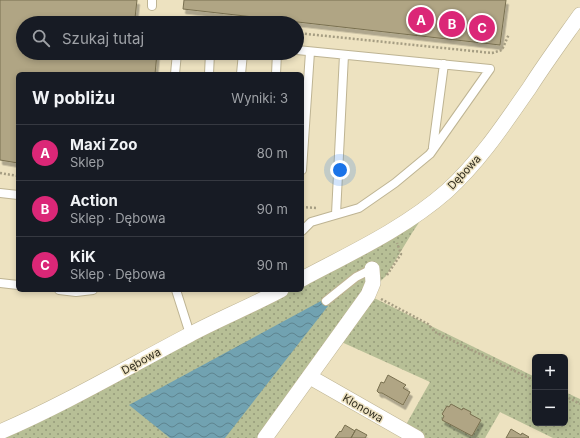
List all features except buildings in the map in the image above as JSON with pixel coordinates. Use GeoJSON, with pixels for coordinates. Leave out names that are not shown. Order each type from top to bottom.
{"type":"FeatureCollection","features":[{"type":"Feature","properties":{"kind":"street","name":"Dębowa"},"geometry":{"type":"LineString","coordinates":[[304,278],[392,230],[432,203],[448,190],[470,167],[511,114],[580,14]]}},
{"type":"Feature","properties":{"kind":"street"},"geometry":{"type":"LineString","coordinates":[[265,438],[310,378],[371,282]]}},
{"type":"Feature","properties":{"kind":"street","name":"Dębowa"},"geometry":{"type":"LineString","coordinates":[[0,432],[130,368],[190,334],[277,292]]}},
{"type":"Feature","properties":{"kind":"street","name":"Klonowa"},"geometry":{"type":"LineString","coordinates":[[310,378],[416,438]]}},
{"type":"Feature","properties":{"kind":"lane"},"geometry":{"type":"LineString","coordinates":[[304,51],[490,68],[433,149],[412,170],[359,208],[311,222],[304,229]]}},
{"type":"Feature","properties":{"kind":"lane"},"geometry":{"type":"LineString","coordinates":[[304,140],[310,52]]}},
{"type":"Feature","properties":{"kind":"lane"},"geometry":{"type":"LineString","coordinates":[[336,214],[344,55]]}},
{"type":"Feature","properties":{"kind":"lane"},"geometry":{"type":"LineString","coordinates":[[175,72],[176,60]]}},
{"type":"Feature","properties":{"kind":"lane"},"geometry":{"type":"LineString","coordinates":[[208,72],[209,60]]}},
{"type":"Feature","properties":{"kind":"lane"},"geometry":{"type":"LineString","coordinates":[[241,72],[242,60]]}},
{"type":"Feature","properties":{"kind":"lane"},"geometry":{"type":"LineString","coordinates":[[276,72],[277,60]]}},
{"type":"Feature","properties":{"kind":"lane"},"geometry":{"type":"LineString","coordinates":[[433,149],[444,64]]}},
{"type":"Feature","properties":{"kind":"lane"},"geometry":{"type":"LineString","coordinates":[[0,192],[16,195]]}},
{"type":"Feature","properties":{"kind":"lane"},"geometry":{"type":"LineString","coordinates":[[304,220],[311,222]]}},
{"type":"Feature","properties":{"kind":"lane"},"geometry":{"type":"LineString","coordinates":[[326,301],[356,277],[371,282]]}},
{"type":"Feature","properties":{"kind":"lane"},"geometry":{"type":"LineString","coordinates":[[0,283],[16,285]]}},
{"type":"Feature","properties":{"kind":"lane"},"geometry":{"type":"LineString","coordinates":[[177,292],[190,334]]}},
{"type":"Feature","properties":{"kind":"path"},"geometry":{"type":"LineString","coordinates":[[304,34],[492,53],[502,50],[509,34]]}},
{"type":"Feature","properties":{"kind":"path"},"geometry":{"type":"LineString","coordinates":[[0,174],[16,176]]}},
{"type":"Feature","properties":{"kind":"path"},"geometry":{"type":"LineString","coordinates":[[371,282],[386,278],[402,254],[392,230]]}},
{"type":"Feature","properties":{"kind":"path"},"geometry":{"type":"LineString","coordinates":[[371,282],[428,324],[435,332],[532,380]]}},
{"type":"Feature","properties":{"kind":"path"},"geometry":{"type":"LineString","coordinates":[[568,398],[580,404]]}},
{"type":"Feature","properties":{"kind":"green space"},"geometry":{"type":"Polygon","coordinates":[[[432,203],[386,276],[369,292],[368,295],[532,376],[532,426],[568,426],[568,393],[580,399],[580,438],[553,438],[500,412],[485,438],[417,438],[403,430],[430,382],[337,340],[265,438],[0,438],[277,292],[304,292],[304,278],[432,203]]]}},
{"type":"Feature","properties":{"kind":"water"},"geometry":{"type":"Polygon","coordinates":[[[321,301],[326,302],[328,306],[225,438],[170,438],[129,405],[321,301]]]}},
{"type":"Feature","properties":{"kind":"place","name":"Maxi Zoo"},"geometry":{"type":"Point","coordinates":[421,20]}},
{"type":"Feature","properties":{"kind":"place","name":"Action"},"geometry":{"type":"Point","coordinates":[452,24]}},
{"type":"Feature","properties":{"kind":"place","name":"KiK"},"geometry":{"type":"Point","coordinates":[482,28]}}]}
